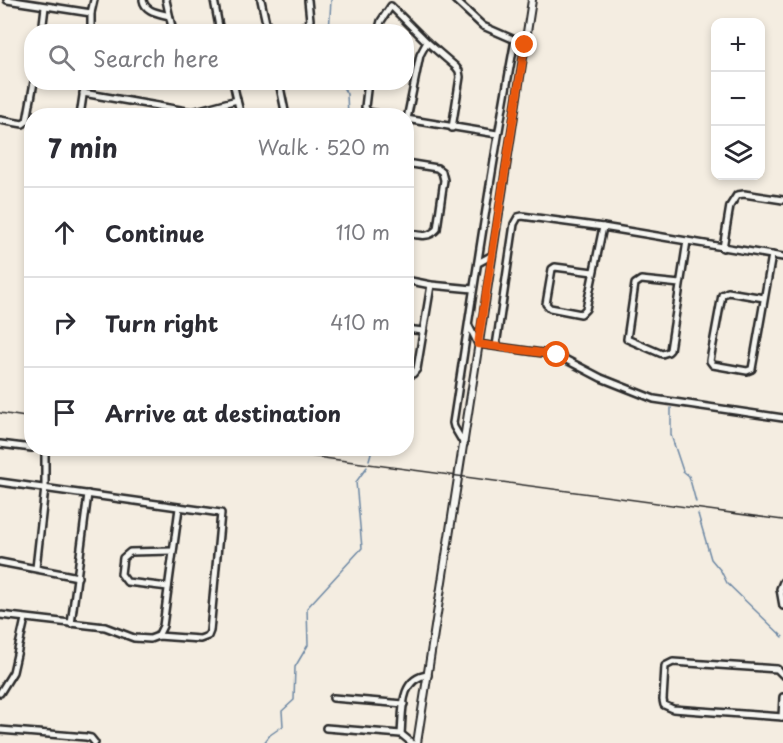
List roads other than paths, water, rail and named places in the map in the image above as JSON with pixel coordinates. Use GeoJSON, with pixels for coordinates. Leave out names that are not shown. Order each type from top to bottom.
{"type":"FeatureCollection","features":[{"type":"Feature","properties":{"kind":"street"},"geometry":{"type":"LineString","coordinates":[[7,0],[91,13]]}},
{"type":"Feature","properties":{"kind":"street"},"geometry":{"type":"LineString","coordinates":[[91,24],[94,0]]}},
{"type":"Feature","properties":{"kind":"street"},"geometry":{"type":"LineString","coordinates":[[143,0],[150,11],[169,16]]}},
{"type":"Feature","properties":{"kind":"street"},"geometry":{"type":"LineString","coordinates":[[166,0],[171,24]]}},
{"type":"Feature","properties":{"kind":"street"},"geometry":{"type":"LineString","coordinates":[[214,0],[218,24]]}},
{"type":"Feature","properties":{"kind":"street"},"geometry":{"type":"LineString","coordinates":[[261,0],[266,24]]}},
{"type":"Feature","properties":{"kind":"street"},"geometry":{"type":"LineString","coordinates":[[308,0],[310,20],[308,24]]}},
{"type":"Feature","properties":{"kind":"street"},"geometry":{"type":"LineString","coordinates":[[384,0],[409,24]]}},
{"type":"Feature","properties":{"kind":"street"},"geometry":{"type":"LineString","coordinates":[[455,0],[462,2],[483,26],[525,45]]}},
{"type":"Feature","properties":{"kind":"street"},"geometry":{"type":"LineString","coordinates":[[417,743],[532,0]]}},
{"type":"Feature","properties":{"kind":"street"},"geometry":{"type":"LineString","coordinates":[[380,24],[391,6]]}},
{"type":"Feature","properties":{"kind":"street"},"geometry":{"type":"LineString","coordinates":[[43,24],[45,7]]}},
{"type":"Feature","properties":{"kind":"street"},"geometry":{"type":"LineString","coordinates":[[414,29],[459,71],[452,128]]}},
{"type":"Feature","properties":{"kind":"street"},"geometry":{"type":"LineString","coordinates":[[464,444],[453,423],[496,141],[515,40]]}},
{"type":"Feature","properties":{"kind":"street"},"geometry":{"type":"LineString","coordinates":[[414,85],[420,55],[427,42]]}},
{"type":"Feature","properties":{"kind":"street"},"geometry":{"type":"LineString","coordinates":[[29,108],[33,90]]}},
{"type":"Feature","properties":{"kind":"street"},"geometry":{"type":"LineString","coordinates":[[81,108],[84,90]]}},
{"type":"Feature","properties":{"kind":"street"},"geometry":{"type":"LineString","coordinates":[[235,90],[239,108]]}},
{"type":"Feature","properties":{"kind":"street"},"geometry":{"type":"LineString","coordinates":[[281,90],[284,108]]}},
{"type":"Feature","properties":{"kind":"street"},"geometry":{"type":"LineString","coordinates":[[366,108],[367,90]]}},
{"type":"Feature","properties":{"kind":"street"},"geometry":{"type":"LineString","coordinates":[[409,108],[413,90]]}},
{"type":"Feature","properties":{"kind":"street"},"geometry":{"type":"LineString","coordinates":[[84,93],[161,108]]}},
{"type":"Feature","properties":{"kind":"street"},"geometry":{"type":"LineString","coordinates":[[211,108],[237,100]]}},
{"type":"Feature","properties":{"kind":"street"},"geometry":{"type":"LineString","coordinates":[[0,120],[24,123]]}},
{"type":"Feature","properties":{"kind":"street"},"geometry":{"type":"LineString","coordinates":[[414,120],[498,134]]}},
{"type":"Feature","properties":{"kind":"street"},"geometry":{"type":"LineString","coordinates":[[496,141],[509,143]]}},
{"type":"Feature","properties":{"kind":"street"},"geometry":{"type":"LineString","coordinates":[[414,164],[437,168],[442,172],[444,180],[437,229],[433,234],[426,236],[414,234]]}},
{"type":"Feature","properties":{"kind":"street"},"geometry":{"type":"LineString","coordinates":[[723,248],[730,206],[737,195],[783,200]]}},
{"type":"Feature","properties":{"kind":"street"},"geometry":{"type":"LineString","coordinates":[[496,346],[514,224],[518,217],[526,215],[783,257]]}},
{"type":"Feature","properties":{"kind":"street"},"geometry":{"type":"LineString","coordinates":[[593,272],[555,267],[552,269],[546,304],[550,308],[584,313],[603,227]]}},
{"type":"Feature","properties":{"kind":"street"},"geometry":{"type":"LineString","coordinates":[[680,284],[637,281],[627,339],[662,354],[668,352],[680,284],[687,241]]}},
{"type":"Feature","properties":{"kind":"street"},"geometry":{"type":"LineString","coordinates":[[764,298],[728,292],[722,295],[710,361],[713,365],[747,371],[752,369],[772,255]]}},
{"type":"Feature","properties":{"kind":"street"},"geometry":{"type":"LineString","coordinates":[[478,262],[491,256]]}},
{"type":"Feature","properties":{"kind":"street"},"geometry":{"type":"LineString","coordinates":[[414,282],[474,289]]}},
{"type":"Feature","properties":{"kind":"street"},"geometry":{"type":"LineString","coordinates":[[414,373],[417,369],[431,285]]}},
{"type":"Feature","properties":{"kind":"street"},"geometry":{"type":"LineString","coordinates":[[469,325],[478,344]]}},
{"type":"Feature","properties":{"kind":"street"},"geometry":{"type":"LineString","coordinates":[[414,330],[423,331]]}},
{"type":"Feature","properties":{"kind":"street"},"geometry":{"type":"LineString","coordinates":[[478,344],[557,355],[601,378],[654,399],[781,418],[783,409]]}},
{"type":"Feature","properties":{"kind":"street"},"geometry":{"type":"LineString","coordinates":[[0,444],[24,447]]}},
{"type":"Feature","properties":{"kind":"street"},"geometry":{"type":"LineString","coordinates":[[36,568],[45,488],[46,456]]}},
{"type":"Feature","properties":{"kind":"street"},"geometry":{"type":"LineString","coordinates":[[0,482],[221,513],[208,636],[200,639],[169,636],[150,639],[134,638],[105,627],[0,615]]}},
{"type":"Feature","properties":{"kind":"street"},"geometry":{"type":"LineString","coordinates":[[71,624],[88,494]]}},
{"type":"Feature","properties":{"kind":"street"},"geometry":{"type":"LineString","coordinates":[[158,636],[163,626],[179,508]]}},
{"type":"Feature","properties":{"kind":"street"},"geometry":{"type":"LineString","coordinates":[[168,587],[127,582],[121,574],[123,558],[130,552],[173,551]]}},
{"type":"Feature","properties":{"kind":"street"},"geometry":{"type":"LineString","coordinates":[[0,562],[78,577]]}},
{"type":"Feature","properties":{"kind":"street"},"geometry":{"type":"LineString","coordinates":[[783,582],[780,589],[783,606]]}},
{"type":"Feature","properties":{"kind":"street"},"geometry":{"type":"LineString","coordinates":[[0,693],[13,672],[25,619]]}},
{"type":"Feature","properties":{"kind":"street"},"geometry":{"type":"LineString","coordinates":[[163,626],[169,636]]}},
{"type":"Feature","properties":{"kind":"street"},"geometry":{"type":"LineString","coordinates":[[783,675],[777,669],[673,662],[665,666],[663,685],[664,705],[667,708],[782,717],[783,697]]}},
{"type":"Feature","properties":{"kind":"street"},"geometry":{"type":"LineString","coordinates":[[401,734],[404,704],[410,683],[418,676],[428,675]]}},
{"type":"Feature","properties":{"kind":"street"},"geometry":{"type":"LineString","coordinates":[[333,698],[404,704]]}},
{"type":"Feature","properties":{"kind":"street"},"geometry":{"type":"LineString","coordinates":[[326,728],[401,734],[411,743]]}},
{"type":"Feature","properties":{"kind":"street"},"geometry":{"type":"LineString","coordinates":[[0,730],[91,738],[95,743]]}},
{"type":"Feature","properties":{"kind":"waterway"},"geometry":{"type":"LineString","coordinates":[[330,24],[331,0]]}},
{"type":"Feature","properties":{"kind":"waterway"},"geometry":{"type":"LineString","coordinates":[[345,90],[348,108]]}},
{"type":"Feature","properties":{"kind":"waterway"},"geometry":{"type":"LineString","coordinates":[[671,408],[671,435],[683,471],[689,476],[696,502]]}},
{"type":"Feature","properties":{"kind":"waterway"},"geometry":{"type":"LineString","coordinates":[[369,460],[370,456]]}},
{"type":"Feature","properties":{"kind":"waterway"},"geometry":{"type":"LineString","coordinates":[[264,743],[270,735],[283,726],[282,711],[294,700],[295,667],[308,645],[307,608],[362,548],[356,482],[367,467]]}},
{"type":"Feature","properties":{"kind":"waterway"},"geometry":{"type":"LineString","coordinates":[[698,514],[711,559],[727,583],[783,637]]}},
{"type":"Feature","properties":{"kind":"railway"},"geometry":{"type":"LineString","coordinates":[[0,413],[24,417]]}},
{"type":"Feature","properties":{"kind":"railway"},"geometry":{"type":"LineString","coordinates":[[309,456],[783,520]]}}]}
